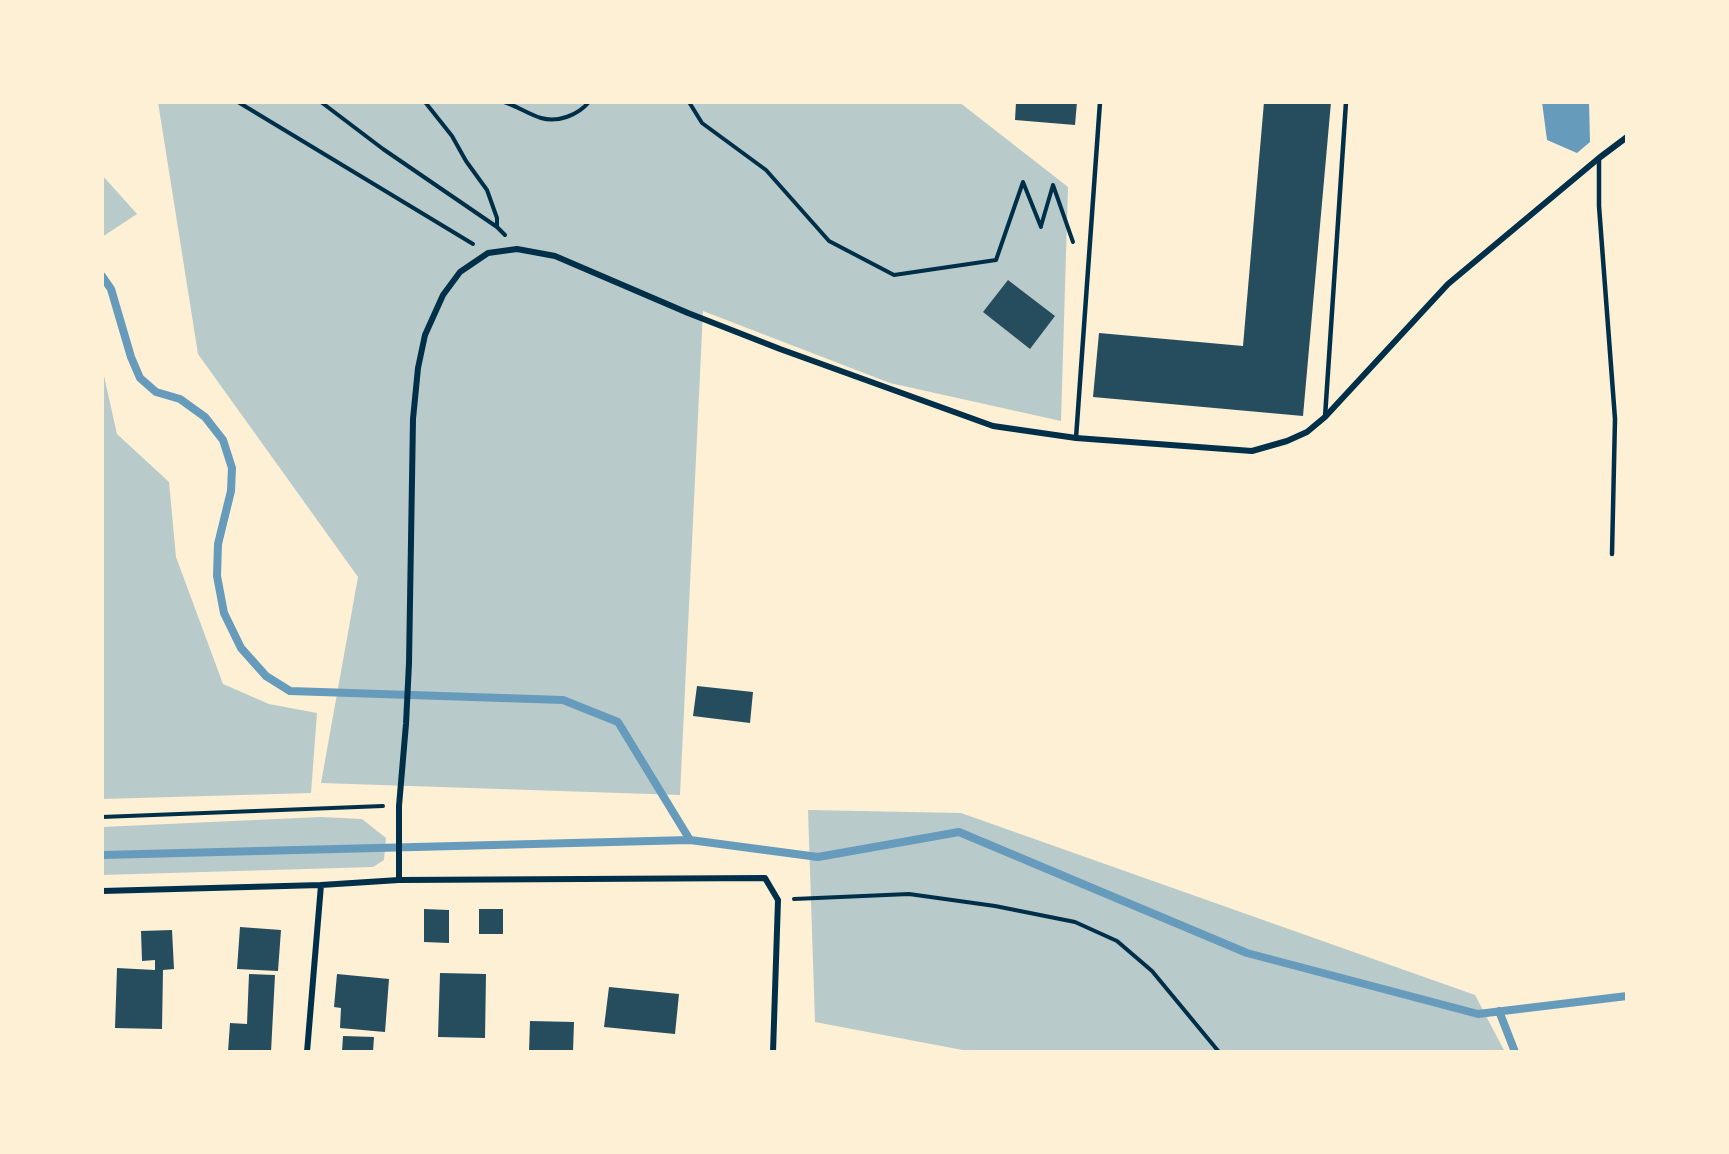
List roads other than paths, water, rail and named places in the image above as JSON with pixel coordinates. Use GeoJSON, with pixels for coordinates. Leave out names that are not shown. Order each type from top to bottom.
{"type":"FeatureCollection","features":[{"type":"Feature","properties":{"kind":"street"},"geometry":{"type":"LineString","coordinates":[[399,880],[399,806],[409,663],[413,419],[418,368],[425,334],[443,295],[460,272],[488,253],[517,249],[555,256],[688,314],[993,426],[1076,438],[1252,451],[1287,441],[1307,432],[1324,417],[1448,284],[1599,158],[1627,138]]}},
{"type":"Feature","properties":{"kind":"street"},"geometry":{"type":"LineString","coordinates":[[102,891],[321,885],[399,880],[765,878],[778,900],[773,1052]]}},
{"type":"Feature","properties":{"kind":"street"},"geometry":{"type":"LineString","coordinates":[[308,1052],[321,885]]}},
{"type":"Feature","properties":{"kind":"lane"},"geometry":{"type":"LineString","coordinates":[[1076,438],[1100,102]]}},
{"type":"Feature","properties":{"kind":"lane"},"geometry":{"type":"LineString","coordinates":[[1324,417],[1346,102]]}},
{"type":"Feature","properties":{"kind":"lane"},"geometry":{"type":"LineString","coordinates":[[1599,158],[1599,206],[1615,419],[1612,554]]}},
{"type":"Feature","properties":{"kind":"water"},"geometry":{"type":"Polygon","coordinates":[[[1542,102],[1589,102],[1590,142],[1577,153],[1547,140],[1542,102]]]}},
{"type":"Feature","properties":{"kind":"waterway"},"geometry":{"type":"LineString","coordinates":[[102,276],[111,289],[131,357],[140,378],[156,392],[180,399],[205,417],[223,440],[232,468],[231,491],[218,544],[217,576],[224,613],[241,648],[266,676],[290,691],[563,700],[618,722],[690,840]]}},
{"type":"Feature","properties":{"kind":"waterway"},"geometry":{"type":"LineString","coordinates":[[102,855],[690,840],[818,857],[959,832],[1247,953],[1478,1014],[1627,996]]}},
{"type":"Feature","properties":{"kind":"waterway"},"geometry":{"type":"LineString","coordinates":[[1499,1011],[1515,1052]]}}]}
